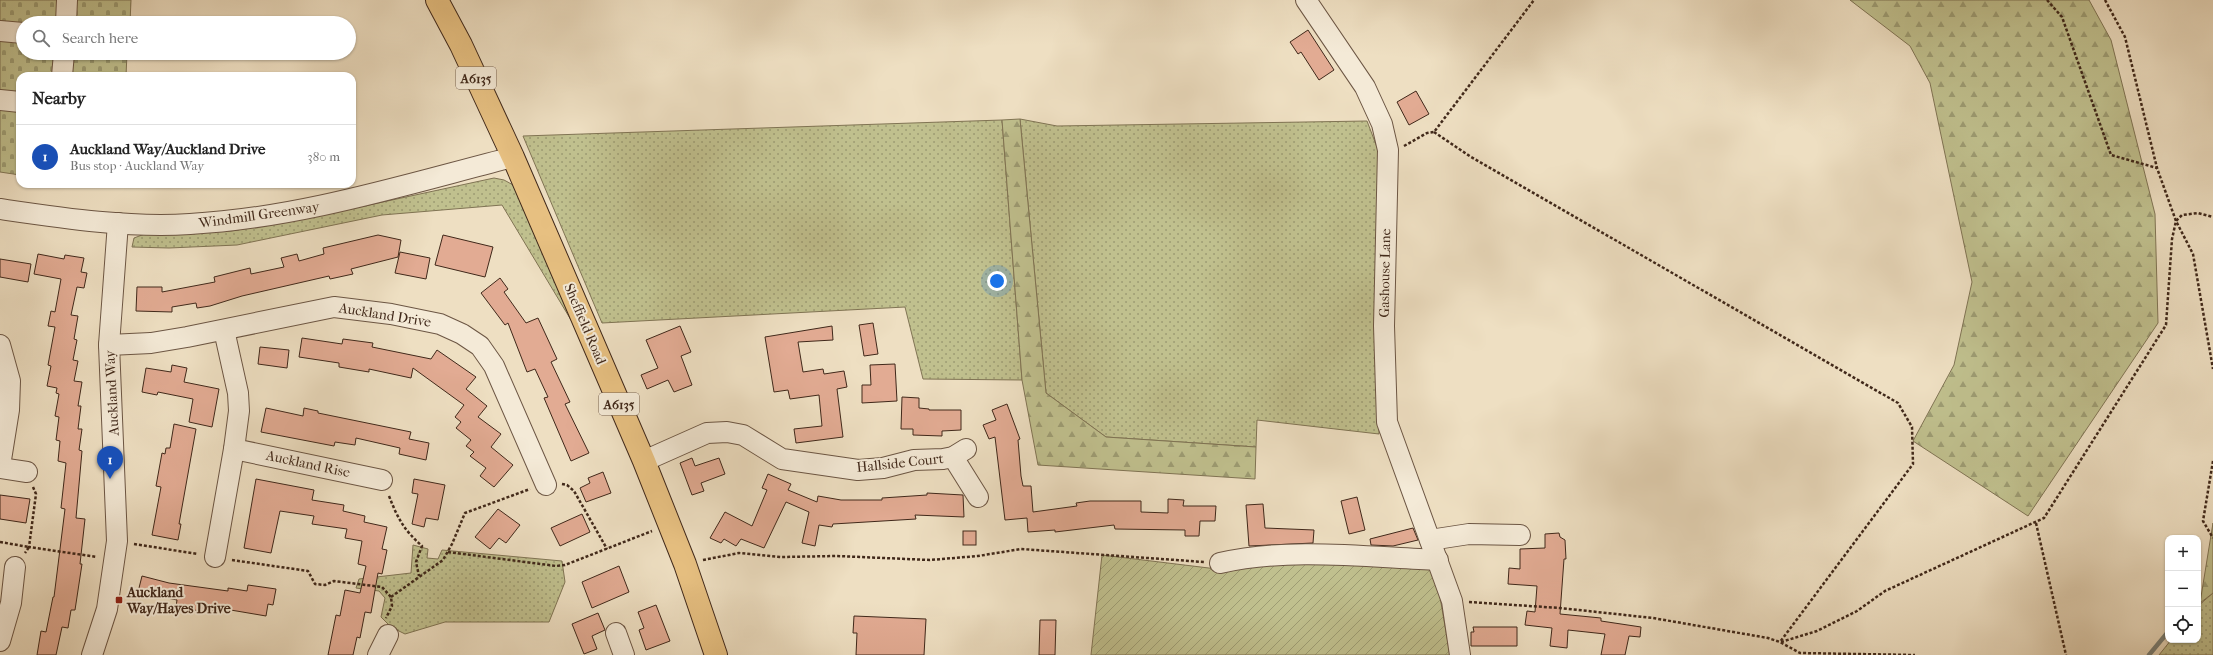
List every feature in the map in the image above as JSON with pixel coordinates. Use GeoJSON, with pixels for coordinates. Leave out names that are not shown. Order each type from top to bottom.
{"type":"FeatureCollection","features":[{"type":"Feature","properties":{"kind":"main road","name":"Sheffield Road"},"geometry":{"type":"LineString","coordinates":[[437,0],[461,45],[513,157],[644,461],[686,564],[716,655]]}},
{"type":"Feature","properties":{"kind":"street"},"geometry":{"type":"LineString","coordinates":[[66,16],[67,0]]}},
{"type":"Feature","properties":{"kind":"street","name":"Gashouse Lane"},"geometry":{"type":"LineString","coordinates":[[1306,0],[1364,87],[1382,124],[1388,150],[1384,326],[1387,422],[1452,601],[1460,655]]}},
{"type":"Feature","properties":{"kind":"street"},"geometry":{"type":"LineString","coordinates":[[0,32],[16,33]]}},
{"type":"Feature","properties":{"kind":"street"},"geometry":{"type":"LineString","coordinates":[[62,72],[63,60]]}},
{"type":"Feature","properties":{"kind":"street"},"geometry":{"type":"LineString","coordinates":[[0,100],[16,102]]}},
{"type":"Feature","properties":{"kind":"street","name":"Windmill Greenway"},"geometry":{"type":"LineString","coordinates":[[0,209],[118,223],[189,224],[278,215],[313,208],[513,157]]}},
{"type":"Feature","properties":{"kind":"street","name":"Auckland Way"},"geometry":{"type":"LineString","coordinates":[[92,655],[107,608],[117,551],[109,345],[118,223]]}},
{"type":"Feature","properties":{"kind":"street","name":"Auckland Drive"},"geometry":{"type":"LineString","coordinates":[[109,345],[151,343],[224,330],[334,307],[391,314],[440,324],[462,334],[480,346],[494,366],[546,484]]}},
{"type":"Feature","properties":{"kind":"street"},"geometry":{"type":"LineString","coordinates":[[215,557],[234,449],[239,411],[238,393],[224,330]]}},
{"type":"Feature","properties":{"kind":"street"},"geometry":{"type":"LineString","coordinates":[[0,345],[10,381],[9,410],[0,467],[26,472]]}},
{"type":"Feature","properties":{"kind":"street","name":"Hallside Court"},"geometry":{"type":"LineString","coordinates":[[644,461],[707,433],[727,432],[743,435],[782,459],[858,470],[883,468],[914,460],[943,459],[959,453],[978,497]]}},
{"type":"Feature","properties":{"kind":"street","name":"Auckland Rise"},"geometry":{"type":"LineString","coordinates":[[234,449],[382,480]]}},
{"type":"Feature","properties":{"kind":"street"},"geometry":{"type":"LineString","coordinates":[[1430,540],[1469,534],[1520,535]]}},
{"type":"Feature","properties":{"kind":"street"},"geometry":{"type":"LineString","coordinates":[[1220,563],[1244,558],[1301,555],[1438,560]]}},
{"type":"Feature","properties":{"kind":"street"},"geometry":{"type":"LineString","coordinates":[[0,640],[11,603],[15,567]]}},
{"type":"Feature","properties":{"kind":"street"},"geometry":{"type":"LineString","coordinates":[[616,633],[624,655]]}},
{"type":"Feature","properties":{"kind":"street"},"geometry":{"type":"LineString","coordinates":[[378,655],[388,635]]}},
{"type":"Feature","properties":{"kind":"path"},"geometry":{"type":"LineString","coordinates":[[1434,132],[1534,0]]}},
{"type":"Feature","properties":{"kind":"path"},"geometry":{"type":"LineString","coordinates":[[2047,0],[2062,17],[2111,155],[2157,168]]}},
{"type":"Feature","properties":{"kind":"path"},"geometry":{"type":"LineString","coordinates":[[2105,0],[2125,37],[2157,168],[2176,221],[2193,254],[2213,369]]}},
{"type":"Feature","properties":{"kind":"path"},"geometry":{"type":"LineString","coordinates":[[1388,150],[1402,147],[1427,133],[1434,132],[1471,157],[1898,403],[1912,427],[1913,464],[1780,642]]}},
{"type":"Feature","properties":{"kind":"path"},"geometry":{"type":"LineString","coordinates":[[1780,642],[1817,631],[1857,611],[1885,591],[2036,523],[2044,518],[2166,325],[2172,239],[2176,221],[2182,215],[2198,213],[2213,217]]}},
{"type":"Feature","properties":{"kind":"path"},"geometry":{"type":"LineString","coordinates":[[2213,461],[2203,520],[2213,538]]}},
{"type":"Feature","properties":{"kind":"path"},"geometry":{"type":"LineString","coordinates":[[26,472],[36,494],[29,547],[215,557],[308,571],[315,584],[325,585],[334,581],[382,587],[391,597],[392,606],[385,620],[388,635]]}},
{"type":"Feature","properties":{"kind":"path"},"geometry":{"type":"LineString","coordinates":[[382,480],[395,513],[406,532],[422,546],[416,562],[419,576]]}},
{"type":"Feature","properties":{"kind":"path"},"geometry":{"type":"LineString","coordinates":[[391,597],[443,560],[465,513],[546,484],[567,484],[574,491],[607,549]]}},
{"type":"Feature","properties":{"kind":"path"},"geometry":{"type":"LineString","coordinates":[[2036,523],[2066,655]]}},
{"type":"Feature","properties":{"kind":"path"},"geometry":{"type":"LineString","coordinates":[[448,552],[556,566],[565,565],[670,524]]}},
{"type":"Feature","properties":{"kind":"path"},"geometry":{"type":"LineString","coordinates":[[686,564],[739,553],[781,557],[837,556],[930,560],[978,556],[1020,548],[1220,563]]}},
{"type":"Feature","properties":{"kind":"path"},"geometry":{"type":"LineString","coordinates":[[1452,601],[1560,608],[1653,618],[1780,642],[1800,653],[1915,655]]}},
{"type":"Feature","properties":{"kind":"green space"},"geometry":{"type":"Polygon","coordinates":[[[0,0],[131,0],[130,16],[16,16],[16,60],[127,60],[126,72],[16,72],[16,174],[0,172],[0,0]]]}},
{"type":"Feature","properties":{"kind":"green space"},"geometry":{"type":"Polygon","coordinates":[[[1850,0],[2089,0],[2111,40],[2155,214],[2158,323],[2028,516],[1913,441],[1954,365],[1972,282],[1930,83],[1910,46],[1850,0]]]}},
{"type":"Feature","properties":{"kind":"green space"},"geometry":{"type":"Polygon","coordinates":[[[1020,119],[1057,126],[1367,121],[1380,155],[1379,434],[1257,420],[1256,447],[1106,437],[1046,393],[1020,119]]]}},
{"type":"Feature","properties":{"kind":"green space"},"geometry":{"type":"Polygon","coordinates":[[[1020,119],[1046,393],[1106,437],[1256,447],[1255,479],[1038,465],[1022,380],[1002,120],[1020,119]]]}},
{"type":"Feature","properties":{"kind":"green space"},"geometry":{"type":"Polygon","coordinates":[[[1002,120],[1022,380],[923,379],[905,307],[602,323],[523,136],[1002,120]]]}},
{"type":"Feature","properties":{"kind":"green space"},"geometry":{"type":"Polygon","coordinates":[[[494,178],[504,180],[515,186],[574,325],[502,205],[382,215],[237,245],[169,248],[132,247],[134,238],[150,232],[231,231],[304,219],[494,178]]]}},
{"type":"Feature","properties":{"kind":"green space"},"geometry":{"type":"Polygon","coordinates":[[[2213,523],[2213,593],[2201,602],[2213,523]]]}},
{"type":"Feature","properties":{"kind":"green space"},"geometry":{"type":"Polygon","coordinates":[[[413,545],[428,549],[427,558],[438,559],[442,550],[562,561],[565,582],[549,622],[445,622],[405,634],[391,627],[381,617],[385,598],[379,591],[356,588],[359,579],[411,573],[413,545]]]}},
{"type":"Feature","properties":{"kind":"green space"},"geometry":{"type":"Polygon","coordinates":[[[1102,555],[1217,569],[1311,561],[1435,568],[1450,655],[1091,655],[1102,555]]]}},
{"type":"Feature","properties":{"kind":"green space"},"geometry":{"type":"Polygon","coordinates":[[[2213,593],[2213,655],[2159,655],[2169,643],[2201,643],[2201,603],[2213,593]]]}},
{"type":"Feature","properties":{"kind":"building"},"geometry":{"type":"Polygon","coordinates":[[[1308,30],[1334,70],[1319,80],[1301,52],[1298,54],[1290,42],[1308,30]]]}},
{"type":"Feature","properties":{"kind":"building"},"geometry":{"type":"Polygon","coordinates":[[[1416,91],[1429,114],[1409,125],[1397,102],[1416,91]]]}},
{"type":"Feature","properties":{"kind":"building"},"geometry":{"type":"Polygon","coordinates":[[[378,235],[401,240],[398,257],[351,269],[353,274],[330,279],[329,276],[242,296],[210,306],[197,308],[196,303],[172,307],[172,312],[136,311],[137,287],[162,287],[162,292],[215,282],[214,277],[250,268],[251,274],[284,267],[281,258],[297,254],[299,261],[324,254],[323,248],[378,235]]]}},
{"type":"Feature","properties":{"kind":"building"},"geometry":{"type":"Polygon","coordinates":[[[443,235],[493,247],[485,277],[435,265],[443,235]]]}},
{"type":"Feature","properties":{"kind":"building"},"geometry":{"type":"Polygon","coordinates":[[[400,252],[430,258],[426,279],[395,273],[400,252]]]}},
{"type":"Feature","properties":{"kind":"building"},"geometry":{"type":"Polygon","coordinates":[[[38,254],[64,259],[65,255],[84,258],[81,272],[87,273],[84,288],[77,287],[71,315],[78,316],[74,339],[77,340],[73,360],[78,361],[74,381],[82,382],[78,406],[81,406],[78,429],[82,429],[79,450],[82,451],[76,518],[85,519],[80,564],[82,564],[75,610],[71,610],[68,628],[62,627],[56,655],[37,655],[41,631],[46,632],[54,597],[65,509],[61,508],[66,463],[58,461],[60,441],[56,440],[59,417],[55,416],[59,394],[56,393],[57,388],[47,386],[51,366],[48,365],[55,327],[48,326],[51,311],[55,312],[61,279],[34,274],[38,254]]]}},
{"type":"Feature","properties":{"kind":"building"},"geometry":{"type":"Polygon","coordinates":[[[0,259],[31,264],[28,282],[0,277],[0,259]]]}},
{"type":"Feature","properties":{"kind":"building"},"geometry":{"type":"Polygon","coordinates":[[[500,278],[508,289],[504,292],[526,323],[538,318],[557,359],[551,362],[570,402],[565,404],[589,453],[571,461],[544,398],[548,397],[535,369],[527,372],[508,323],[505,325],[481,293],[500,278]]]}},
{"type":"Feature","properties":{"kind":"building"},"geometry":{"type":"Polygon","coordinates":[[[873,323],[878,354],[864,356],[859,325],[873,323]]]}},
{"type":"Feature","properties":{"kind":"building"},"geometry":{"type":"Polygon","coordinates":[[[680,326],[691,352],[681,356],[692,385],[674,392],[668,380],[647,389],[641,375],[658,368],[646,340],[680,326]]]}},
{"type":"Feature","properties":{"kind":"building"},"geometry":{"type":"Polygon","coordinates":[[[832,326],[833,340],[798,342],[803,372],[823,369],[824,374],[844,371],[847,387],[837,389],[843,437],[796,443],[794,429],[822,426],[819,395],[790,399],[788,390],[774,392],[765,337],[832,326]]]}},
{"type":"Feature","properties":{"kind":"building"},"geometry":{"type":"Polygon","coordinates":[[[302,338],[342,344],[343,339],[373,343],[372,347],[431,359],[437,350],[476,377],[466,389],[487,406],[478,417],[501,434],[491,447],[513,465],[494,487],[480,476],[486,468],[470,456],[474,452],[466,446],[471,440],[456,428],[461,422],[455,417],[464,405],[413,368],[411,378],[369,369],[369,372],[339,367],[339,363],[299,357],[302,338]]]}},
{"type":"Feature","properties":{"kind":"building"},"geometry":{"type":"Polygon","coordinates":[[[260,347],[289,350],[287,368],[258,364],[260,347]]]}},
{"type":"Feature","properties":{"kind":"building"},"geometry":{"type":"Polygon","coordinates":[[[895,364],[897,401],[862,403],[862,385],[871,385],[870,365],[895,364]]]}},
{"type":"Feature","properties":{"kind":"building"},"geometry":{"type":"Polygon","coordinates":[[[172,365],[187,368],[184,382],[219,389],[212,427],[189,422],[193,399],[158,392],[157,395],[142,392],[146,368],[171,372],[172,365]]]}},
{"type":"Feature","properties":{"kind":"building"},"geometry":{"type":"Polygon","coordinates":[[[902,397],[919,398],[919,408],[929,410],[961,410],[961,430],[942,431],[942,436],[913,435],[913,429],[901,429],[902,397]]]}},
{"type":"Feature","properties":{"kind":"building"},"geometry":{"type":"Polygon","coordinates":[[[1007,404],[1020,439],[1018,440],[1021,476],[1023,486],[1031,486],[1033,512],[1077,506],[1076,503],[1090,501],[1141,501],[1141,512],[1168,513],[1168,499],[1184,500],[1183,506],[1216,506],[1215,521],[1200,521],[1199,536],[1185,536],[1185,530],[1115,529],[1114,525],[1055,532],[1055,530],[1028,532],[1027,518],[1005,520],[995,437],[989,439],[983,425],[996,420],[992,410],[1007,404]]]}},
{"type":"Feature","properties":{"kind":"building"},"geometry":{"type":"Polygon","coordinates":[[[266,408],[303,416],[304,408],[318,411],[318,413],[411,432],[409,439],[429,443],[426,460],[399,454],[400,448],[356,438],[355,445],[335,442],[334,446],[261,432],[266,408]]]}},
{"type":"Feature","properties":{"kind":"building"},"geometry":{"type":"Polygon","coordinates":[[[174,424],[196,429],[179,524],[181,524],[178,540],[152,535],[161,487],[156,486],[162,453],[165,454],[166,448],[170,448],[174,424]]]}},
{"type":"Feature","properties":{"kind":"building"},"geometry":{"type":"Polygon","coordinates":[[[692,458],[695,466],[719,458],[725,474],[701,483],[704,491],[692,495],[680,463],[692,458]]]}},
{"type":"Feature","properties":{"kind":"building"},"geometry":{"type":"Polygon","coordinates":[[[603,472],[611,493],[586,502],[580,488],[590,483],[588,478],[603,472]]]}},
{"type":"Feature","properties":{"kind":"building"},"geometry":{"type":"Polygon","coordinates":[[[768,474],[791,484],[788,490],[817,502],[818,496],[841,500],[882,500],[882,498],[927,495],[927,493],[963,495],[964,517],[915,515],[916,519],[833,524],[832,527],[819,525],[815,546],[802,543],[809,512],[786,502],[764,548],[741,539],[736,546],[724,539],[721,543],[710,538],[725,512],[752,526],[767,490],[762,488],[768,474]]]}},
{"type":"Feature","properties":{"kind":"building"},"geometry":{"type":"Polygon","coordinates":[[[256,479],[314,490],[312,500],[344,505],[343,511],[365,516],[364,522],[387,527],[382,549],[387,550],[382,574],[378,573],[371,613],[365,612],[360,638],[357,637],[353,655],[328,655],[336,615],[340,616],[345,590],[360,593],[366,566],[358,564],[362,541],[345,538],[347,529],[312,524],[314,516],[280,511],[271,553],[244,548],[256,479]]]}},
{"type":"Feature","properties":{"kind":"building"},"geometry":{"type":"Polygon","coordinates":[[[414,479],[445,485],[438,520],[426,518],[424,527],[412,524],[418,494],[412,493],[414,479]]]}},
{"type":"Feature","properties":{"kind":"building"},"geometry":{"type":"Polygon","coordinates":[[[0,495],[30,499],[26,523],[0,519],[0,495]]]}},
{"type":"Feature","properties":{"kind":"building"},"geometry":{"type":"Polygon","coordinates":[[[1357,497],[1365,530],[1349,534],[1341,501],[1357,497]]]}},
{"type":"Feature","properties":{"kind":"building"},"geometry":{"type":"Polygon","coordinates":[[[1263,504],[1265,528],[1314,530],[1313,543],[1249,546],[1246,505],[1263,504]]]}},
{"type":"Feature","properties":{"kind":"building"},"geometry":{"type":"Polygon","coordinates":[[[498,509],[520,525],[506,543],[499,538],[490,549],[475,537],[498,509]]]}},
{"type":"Feature","properties":{"kind":"building"},"geometry":{"type":"Polygon","coordinates":[[[582,514],[590,532],[560,546],[551,528],[582,514]]]}},
{"type":"Feature","properties":{"kind":"building"},"geometry":{"type":"Polygon","coordinates":[[[1413,528],[1418,540],[1393,546],[1371,545],[1370,539],[1413,528]]]}},
{"type":"Feature","properties":{"kind":"building"},"geometry":{"type":"Polygon","coordinates":[[[963,531],[976,531],[976,545],[963,545],[963,531]]]}},
{"type":"Feature","properties":{"kind":"building"},"geometry":{"type":"Polygon","coordinates":[[[1559,533],[1560,537],[1565,540],[1566,559],[1564,559],[1560,614],[1601,618],[1601,621],[1641,627],[1640,637],[1629,636],[1625,655],[1601,655],[1605,634],[1568,630],[1567,648],[1550,646],[1552,628],[1525,625],[1527,611],[1535,612],[1537,586],[1508,584],[1509,568],[1520,569],[1520,549],[1545,548],[1545,534],[1559,533]]]}},
{"type":"Feature","properties":{"kind":"building"},"geometry":{"type":"Polygon","coordinates":[[[619,566],[629,592],[592,608],[582,582],[619,566]]]}},
{"type":"Feature","properties":{"kind":"building"},"geometry":{"type":"Polygon","coordinates":[[[142,576],[169,583],[228,591],[228,588],[247,591],[248,585],[276,589],[273,605],[268,604],[266,616],[213,607],[212,613],[176,607],[177,600],[138,592],[142,576]]]}},
{"type":"Feature","properties":{"kind":"building"},"geometry":{"type":"Polygon","coordinates":[[[656,605],[670,641],[646,650],[639,630],[644,628],[638,612],[656,605]]]}},
{"type":"Feature","properties":{"kind":"building"},"geometry":{"type":"Polygon","coordinates":[[[598,613],[605,630],[592,636],[597,649],[584,654],[572,624],[598,613]]]}},
{"type":"Feature","properties":{"kind":"building"},"geometry":{"type":"Polygon","coordinates":[[[854,616],[926,619],[924,655],[856,655],[857,633],[853,633],[854,616]]]}},
{"type":"Feature","properties":{"kind":"building"},"geometry":{"type":"Polygon","coordinates":[[[1040,620],[1056,620],[1055,655],[1039,655],[1040,620]]]}},
{"type":"Feature","properties":{"kind":"building"},"geometry":{"type":"Polygon","coordinates":[[[1473,627],[1517,627],[1517,646],[1471,646],[1471,632],[1474,632],[1473,627]]]}},
{"type":"Feature","properties":{"kind":"waterway"},"geometry":{"type":"LineString","coordinates":[[2149,655],[2165,636]]}},
{"type":"Feature","properties":{"kind":"place","name":"Auckland Way/Auckland Drive"},"geometry":{"type":"Point","coordinates":[110,479]}},
{"type":"Feature","properties":{"kind":"place","name":"Auckland Way/Hayes Drive"},"geometry":{"type":"Point","coordinates":[119,600]}}]}
